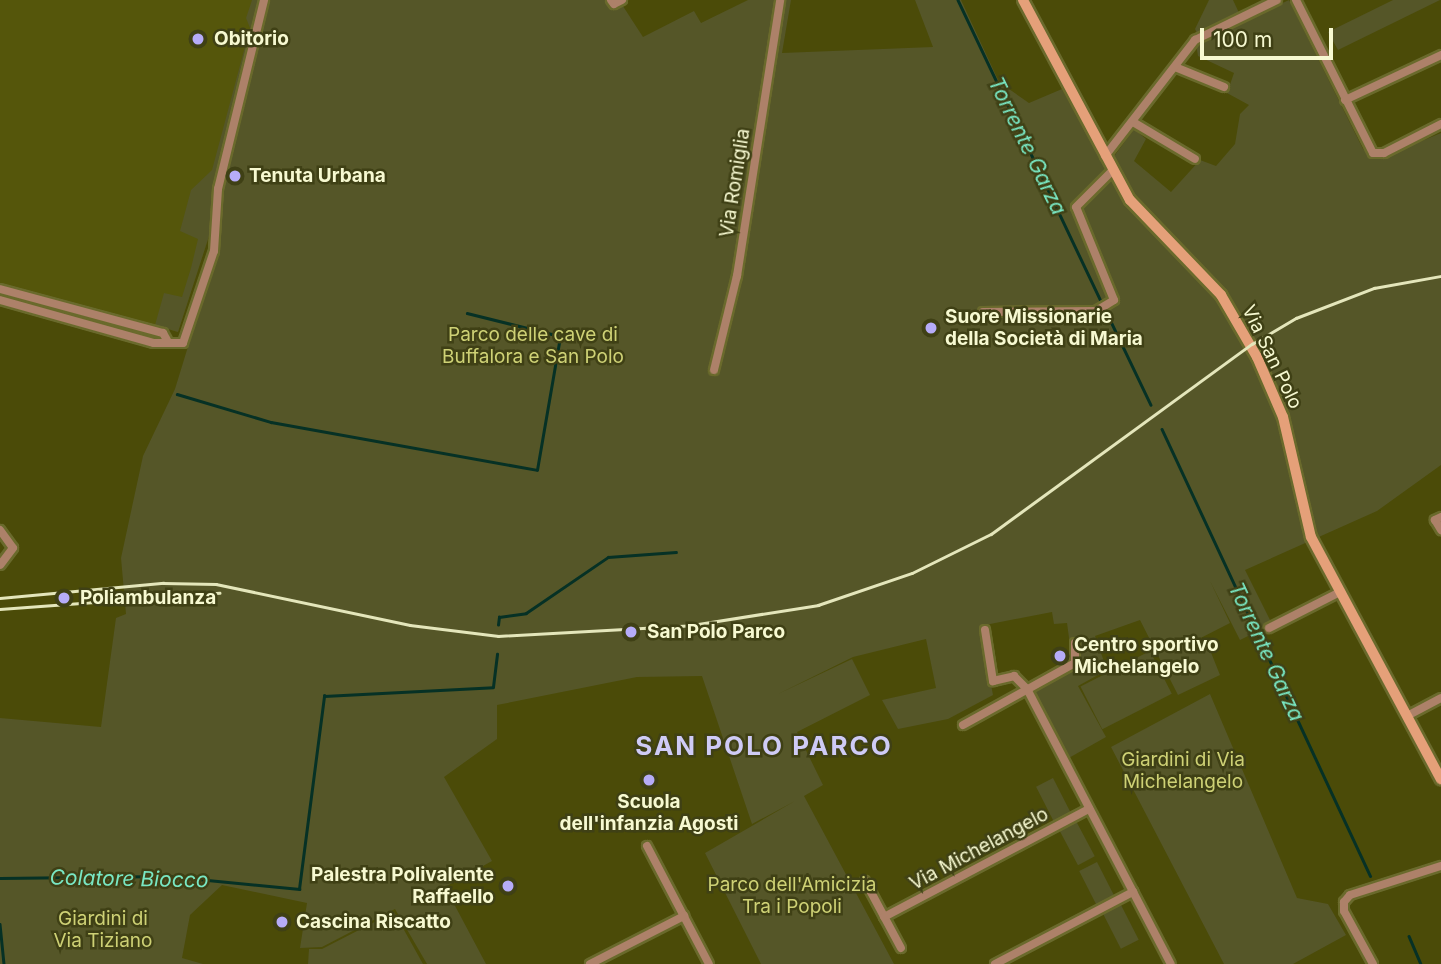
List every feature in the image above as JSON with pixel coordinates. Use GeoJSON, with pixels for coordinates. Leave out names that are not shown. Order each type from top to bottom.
{"type":"FeatureCollection","features":[{"type":"Feature","properties":{"kind":"main road","name":"Via San Polo"},"geometry":{"type":"LineString","coordinates":[[1023,0],[1113,170],[1146,220],[1221,295],[1257,357],[1283,417],[1302,514],[1340,592],[1441,779]]}},
{"type":"Feature","properties":{"kind":"street"},"geometry":{"type":"LineString","coordinates":[[0,300],[154,343],[167,340],[183,343],[214,251],[218,189],[264,0]]}},
{"type":"Feature","properties":{"kind":"street","name":"Via Romiglia"},"geometry":{"type":"LineString","coordinates":[[714,370],[737,276],[780,0]]}},
{"type":"Feature","properties":{"kind":"street"},"geometry":{"type":"LineString","coordinates":[[1105,156],[1195,40],[1277,0]]}},
{"type":"Feature","properties":{"kind":"street"},"geometry":{"type":"LineString","coordinates":[[1296,0],[1373,153],[1384,153],[1441,124]]}},
{"type":"Feature","properties":{"kind":"street"},"geometry":{"type":"LineString","coordinates":[[1345,100],[1441,55]]}},
{"type":"Feature","properties":{"kind":"street"},"geometry":{"type":"LineString","coordinates":[[1175,67],[1224,87]]}},
{"type":"Feature","properties":{"kind":"street"},"geometry":{"type":"LineString","coordinates":[[1133,122],[1195,159]]}},
{"type":"Feature","properties":{"kind":"street"},"geometry":{"type":"LineString","coordinates":[[983,312],[1096,311],[1114,300],[1076,207],[1113,170]]}},
{"type":"Feature","properties":{"kind":"street"},"geometry":{"type":"LineString","coordinates":[[0,289],[163,333],[167,340]]}},
{"type":"Feature","properties":{"kind":"street"},"geometry":{"type":"LineString","coordinates":[[38,310],[48,302]]}},
{"type":"Feature","properties":{"kind":"street"},"geometry":{"type":"LineString","coordinates":[[119,332],[144,333],[149,329]]}},
{"type":"Feature","properties":{"kind":"street"},"geometry":{"type":"LineString","coordinates":[[1441,517],[1436,520],[1441,530]]}},
{"type":"Feature","properties":{"kind":"street"},"geometry":{"type":"LineString","coordinates":[[0,530],[13,548],[1,563]]}},
{"type":"Feature","properties":{"kind":"street"},"geometry":{"type":"LineString","coordinates":[[1269,628],[1340,592]]}},
{"type":"Feature","properties":{"kind":"street"},"geometry":{"type":"LineString","coordinates":[[985,630],[993,681],[1014,676],[1027,689],[1171,964]]}},
{"type":"Feature","properties":{"kind":"street"},"geometry":{"type":"LineString","coordinates":[[963,725],[1075,663],[1075,643]]}},
{"type":"Feature","properties":{"kind":"street"},"geometry":{"type":"LineString","coordinates":[[1407,716],[1441,698]]}},
{"type":"Feature","properties":{"kind":"street","name":"Via Michelangelo"},"geometry":{"type":"LineString","coordinates":[[884,917],[1089,808]]}},
{"type":"Feature","properties":{"kind":"street"},"geometry":{"type":"LineString","coordinates":[[647,846],[709,964]]}},
{"type":"Feature","properties":{"kind":"street"},"geometry":{"type":"LineString","coordinates":[[1373,964],[1344,911],[1344,902],[1350,895],[1441,866]]}},
{"type":"Feature","properties":{"kind":"street"},"geometry":{"type":"LineString","coordinates":[[865,881],[901,948]]}},
{"type":"Feature","properties":{"kind":"street"},"geometry":{"type":"LineString","coordinates":[[995,964],[1133,892]]}},
{"type":"Feature","properties":{"kind":"street"},"geometry":{"type":"LineString","coordinates":[[590,964],[684,916]]}},
{"type":"Feature","properties":{"kind":"shaded area"},"geometry":{"type":"Polygon","coordinates":[[[0,0],[259,0],[219,164],[210,233],[178,332],[0,283],[0,0]]]}},
{"type":"Feature","properties":{"kind":"green space"},"geometry":{"type":"Polygon","coordinates":[[[252,0],[259,0],[219,164],[210,233],[178,332],[155,325],[164,293],[182,297],[191,268],[198,239],[180,231],[191,190],[212,170],[250,28],[246,18],[252,0]]]}},
{"type":"Feature","properties":{"kind":"green space","name":"Parco delle cave di Buffalora e San Polo"},"geometry":{"type":"Polygon","coordinates":[[[268,0],[619,0],[643,37],[694,11],[701,23],[748,0],[791,0],[782,53],[933,47],[915,0],[961,0],[999,82],[1029,103],[1062,89],[1102,162],[1115,155],[1134,129],[1146,139],[1134,161],[1171,192],[1200,160],[1216,166],[1235,144],[1240,114],[1249,105],[1227,93],[1234,73],[1198,56],[1196,44],[1289,0],[1363,149],[1378,159],[1441,133],[1441,465],[1377,511],[1245,570],[1272,624],[1240,640],[1210,581],[1230,623],[1185,646],[1206,640],[1220,675],[1178,695],[1140,620],[1095,636],[1107,670],[1078,686],[1106,737],[1067,759],[1033,689],[1073,667],[1067,623],[1054,624],[1052,612],[980,626],[993,695],[948,719],[898,729],[882,700],[936,688],[926,639],[853,657],[778,694],[852,659],[870,695],[797,732],[823,785],[804,796],[894,964],[761,964],[705,853],[795,801],[752,824],[702,676],[637,677],[497,705],[497,739],[444,777],[492,861],[445,887],[486,964],[427,964],[395,909],[322,947],[300,948],[307,903],[222,885],[190,915],[182,958],[203,964],[0,964],[0,718],[101,727],[116,618],[126,614],[121,558],[143,456],[175,389],[217,252],[220,191],[268,0]]]}},
{"type":"Feature","properties":{"kind":"green space"},"geometry":{"type":"Polygon","coordinates":[[[1209,0],[1233,0],[1240,15],[1198,35],[1195,29],[1209,0]]]}},
{"type":"Feature","properties":{"kind":"green space"},"geometry":{"type":"Polygon","coordinates":[[[1393,0],[1440,0],[1338,50],[1328,32],[1393,0]]]}},
{"type":"Feature","properties":{"kind":"green space"},"geometry":{"type":"Polygon","coordinates":[[[1150,651],[1172,694],[1102,729],[1081,686],[1150,651]]]}},
{"type":"Feature","properties":{"kind":"green space","name":"Giardini di Via Michelangelo"},"geometry":{"type":"Polygon","coordinates":[[[1210,694],[1297,898],[1328,904],[1346,935],[1293,964],[1224,964],[1111,747],[1210,694]]]}},
{"type":"Feature","properties":{"kind":"green space"},"geometry":{"type":"Polygon","coordinates":[[[1053,778],[1071,813],[1054,821],[1036,787],[1053,778]]]}},
{"type":"Feature","properties":{"kind":"green space"},"geometry":{"type":"Polygon","coordinates":[[[1076,821],[1095,856],[1078,865],[1059,830],[1076,821]]]}},
{"type":"Feature","properties":{"kind":"green space"},"geometry":{"type":"Polygon","coordinates":[[[1097,862],[1115,897],[1097,906],[1079,871],[1097,862]]]}},
{"type":"Feature","properties":{"kind":"green space"},"geometry":{"type":"Polygon","coordinates":[[[1121,905],[1139,940],[1121,949],[1103,914],[1121,905]]]}},
{"type":"Feature","properties":{"kind":"green space"},"geometry":{"type":"Polygon","coordinates":[[[394,912],[423,964],[308,964],[309,949],[322,949],[394,912]]]}},
{"type":"Feature","properties":{"kind":"waterway","name":"Torrente Garza"},"geometry":{"type":"LineString","coordinates":[[958,0],[1102,303]]}},
{"type":"Feature","properties":{"kind":"waterway","name":"Torrente Garza"},"geometry":{"type":"LineString","coordinates":[[1105,309],[1151,405]]}},
{"type":"Feature","properties":{"kind":"waterway"},"geometry":{"type":"LineString","coordinates":[[467,313],[556,335]]}},
{"type":"Feature","properties":{"kind":"waterway"},"geometry":{"type":"LineString","coordinates":[[177,394],[271,422],[537,470],[559,342]]}},
{"type":"Feature","properties":{"kind":"waterway","name":"Torrente Garza"},"geometry":{"type":"LineString","coordinates":[[1162,429],[1370,876]]}},
{"type":"Feature","properties":{"kind":"waterway"},"geometry":{"type":"LineString","coordinates":[[498,625],[499,617],[526,613],[608,557],[676,552]]}},
{"type":"Feature","properties":{"kind":"waterway"},"geometry":{"type":"LineString","coordinates":[[0,878],[167,876],[299,889],[324,696],[493,687],[497,654]]}},
{"type":"Feature","properties":{"kind":"waterway","name":"Colatore Biocco"},"geometry":{"type":"LineString","coordinates":[[0,924],[4,964]]}},
{"type":"Feature","properties":{"kind":"waterway","name":"Torrente Garza"},"geometry":{"type":"LineString","coordinates":[[1409,936],[1421,964]]}},
{"type":"Feature","properties":{"kind":"railway"},"geometry":{"type":"LineString","coordinates":[[0,598],[163,583],[216,584],[410,625],[498,636],[692,625],[818,605],[912,573],[991,534],[1252,344],[1296,318],[1374,288],[1441,276]]}},
{"type":"Feature","properties":{"kind":"railway"},"geometry":{"type":"LineString","coordinates":[[0,609],[219,593]]}},
{"type":"Feature","properties":{"kind":"place","name":"Obitorio"},"geometry":{"type":"Point","coordinates":[198,39]}},
{"type":"Feature","properties":{"kind":"place","name":"Tenuta Urbana"},"geometry":{"type":"Point","coordinates":[235,176]}},
{"type":"Feature","properties":{"kind":"place","name":"Suore Missionarie della Società di Maria"},"geometry":{"type":"Point","coordinates":[931,328]}},
{"type":"Feature","properties":{"kind":"place","name":"Poliambulanza"},"geometry":{"type":"Point","coordinates":[64,598]}},
{"type":"Feature","properties":{"kind":"place","name":"San Polo Parco"},"geometry":{"type":"Point","coordinates":[631,632]}},
{"type":"Feature","properties":{"kind":"place","name":"Centro sportivo Michelangelo"},"geometry":{"type":"Point","coordinates":[1060,656]}},
{"type":"Feature","properties":{"kind":"place","name":"Scuola dell'infanzia Agosti"},"geometry":{"type":"Point","coordinates":[649,780]}},
{"type":"Feature","properties":{"kind":"place","name":"Palestra Polivalente Raffaello"},"geometry":{"type":"Point","coordinates":[508,886]}},
{"type":"Feature","properties":{"kind":"place","name":"Cascina Riscatto"},"geometry":{"type":"Point","coordinates":[282,922]}},
{"type":"Feature","properties":{"kind":"district","name":"SAN POLO PARCO"},"geometry":{"type":"Point","coordinates":[764,746]}},
{"type":"Feature","properties":{"kind":"park label","name":"Parco dell'Amicizia Tra i Popoli"},"geometry":{"type":"Point","coordinates":[792,896]}},
{"type":"Feature","properties":{"kind":"park label","name":"Giardini di Via Tiziano"},"geometry":{"type":"Point","coordinates":[103,930]}}]}
